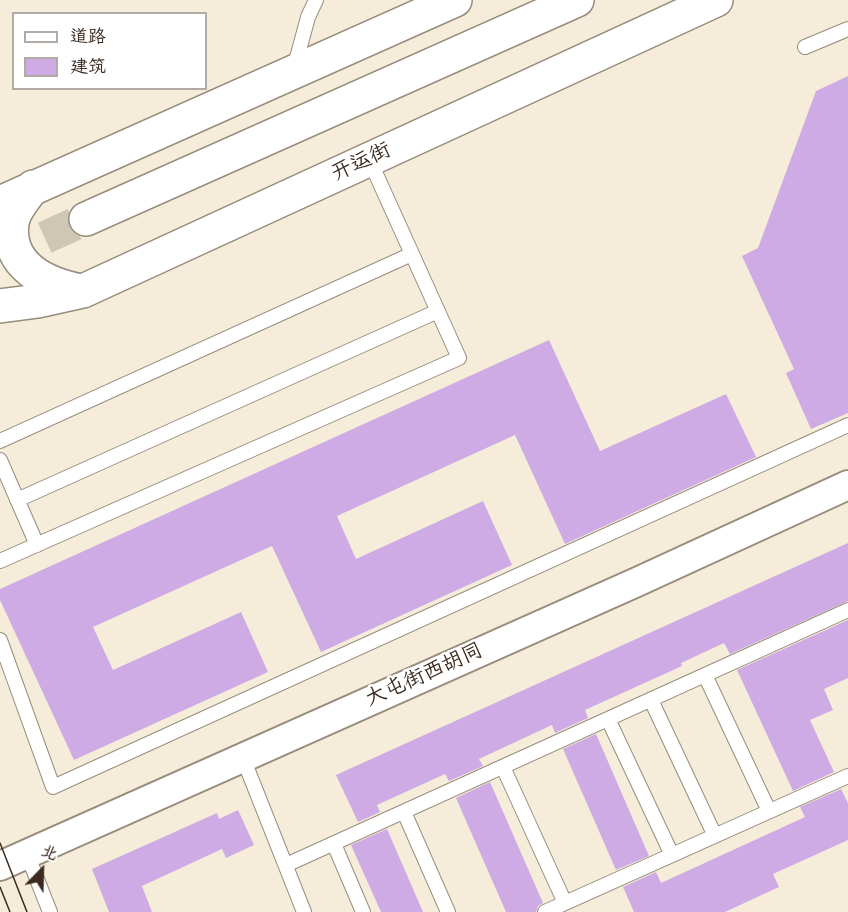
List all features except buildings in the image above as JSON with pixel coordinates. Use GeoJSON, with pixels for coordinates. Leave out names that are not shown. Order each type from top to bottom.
{"type":"FeatureCollection","features":[{"type":"Feature","properties":{"kind":"main road"},"geometry":{"type":"LineString","coordinates":[[0,203],[455,0]]}},
{"type":"Feature","properties":{"kind":"main road"},"geometry":{"type":"LineString","coordinates":[[86,219],[577,0]]}},
{"type":"Feature","properties":{"kind":"main road","name":"开运街"},"geometry":{"type":"LineString","coordinates":[[0,306],[38,301],[83,291],[716,0]]}},
{"type":"Feature","properties":{"kind":"main road"},"geometry":{"type":"LineString","coordinates":[[33,187],[17,209],[12,223],[14,246],[25,266],[40,278],[60,286],[83,291]]}},
{"type":"Feature","properties":{"kind":"street","name":"大屯街西胡同"},"geometry":{"type":"LineString","coordinates":[[0,866],[637,582],[848,484]]}},
{"type":"Feature","properties":{"kind":"lane"},"geometry":{"type":"LineString","coordinates":[[293,72],[308,17],[316,0]]}},
{"type":"Feature","properties":{"kind":"lane"},"geometry":{"type":"LineString","coordinates":[[805,47],[848,29]]}},
{"type":"Feature","properties":{"kind":"lane"},"geometry":{"type":"LineString","coordinates":[[0,561],[459,358],[370,160]]}},
{"type":"Feature","properties":{"kind":"lane"},"geometry":{"type":"LineString","coordinates":[[0,441],[412,254]]}},
{"type":"Feature","properties":{"kind":"lane"},"geometry":{"type":"LineString","coordinates":[[17,500],[438,311]]}},
{"type":"Feature","properties":{"kind":"lane"},"geometry":{"type":"LineString","coordinates":[[0,640],[53,788],[848,425]]}},
{"type":"Feature","properties":{"kind":"lane"},"geometry":{"type":"LineString","coordinates":[[0,460],[37,545]]}},
{"type":"Feature","properties":{"kind":"lane"},"geometry":{"type":"LineString","coordinates":[[286,865],[848,610]]}},
{"type":"Feature","properties":{"kind":"lane"},"geometry":{"type":"LineString","coordinates":[[705,675],[769,811]]}},
{"type":"Feature","properties":{"kind":"lane"},"geometry":{"type":"LineString","coordinates":[[651,699],[715,836]]}},
{"type":"Feature","properties":{"kind":"lane"},"geometry":{"type":"LineString","coordinates":[[608,719],[672,855]]}},
{"type":"Feature","properties":{"kind":"lane"},"geometry":{"type":"LineString","coordinates":[[243,758],[304,912]]}},
{"type":"Feature","properties":{"kind":"lane"},"geometry":{"type":"LineString","coordinates":[[503,767],[565,903]]}},
{"type":"Feature","properties":{"kind":"lane"},"geometry":{"type":"LineString","coordinates":[[545,912],[848,776]]}},
{"type":"Feature","properties":{"kind":"lane"},"geometry":{"type":"LineString","coordinates":[[404,812],[448,912]]}},
{"type":"Feature","properties":{"kind":"lane"},"geometry":{"type":"LineString","coordinates":[[334,844],[363,912]]}},
{"type":"Feature","properties":{"kind":"lane"},"geometry":{"type":"LineString","coordinates":[[27,854],[50,912]]}},
{"type":"Feature","properties":{"kind":"tunnel"},"geometry":{"type":"LineString","coordinates":[[0,258],[86,219]]}},
{"type":"Feature","properties":{"kind":"tram line"},"geometry":{"type":"LineString","coordinates":[[0,843],[27,912]]}},
{"type":"Feature","properties":{"kind":"tram line"},"geometry":{"type":"LineString","coordinates":[[0,887],[10,912]]}}]}
